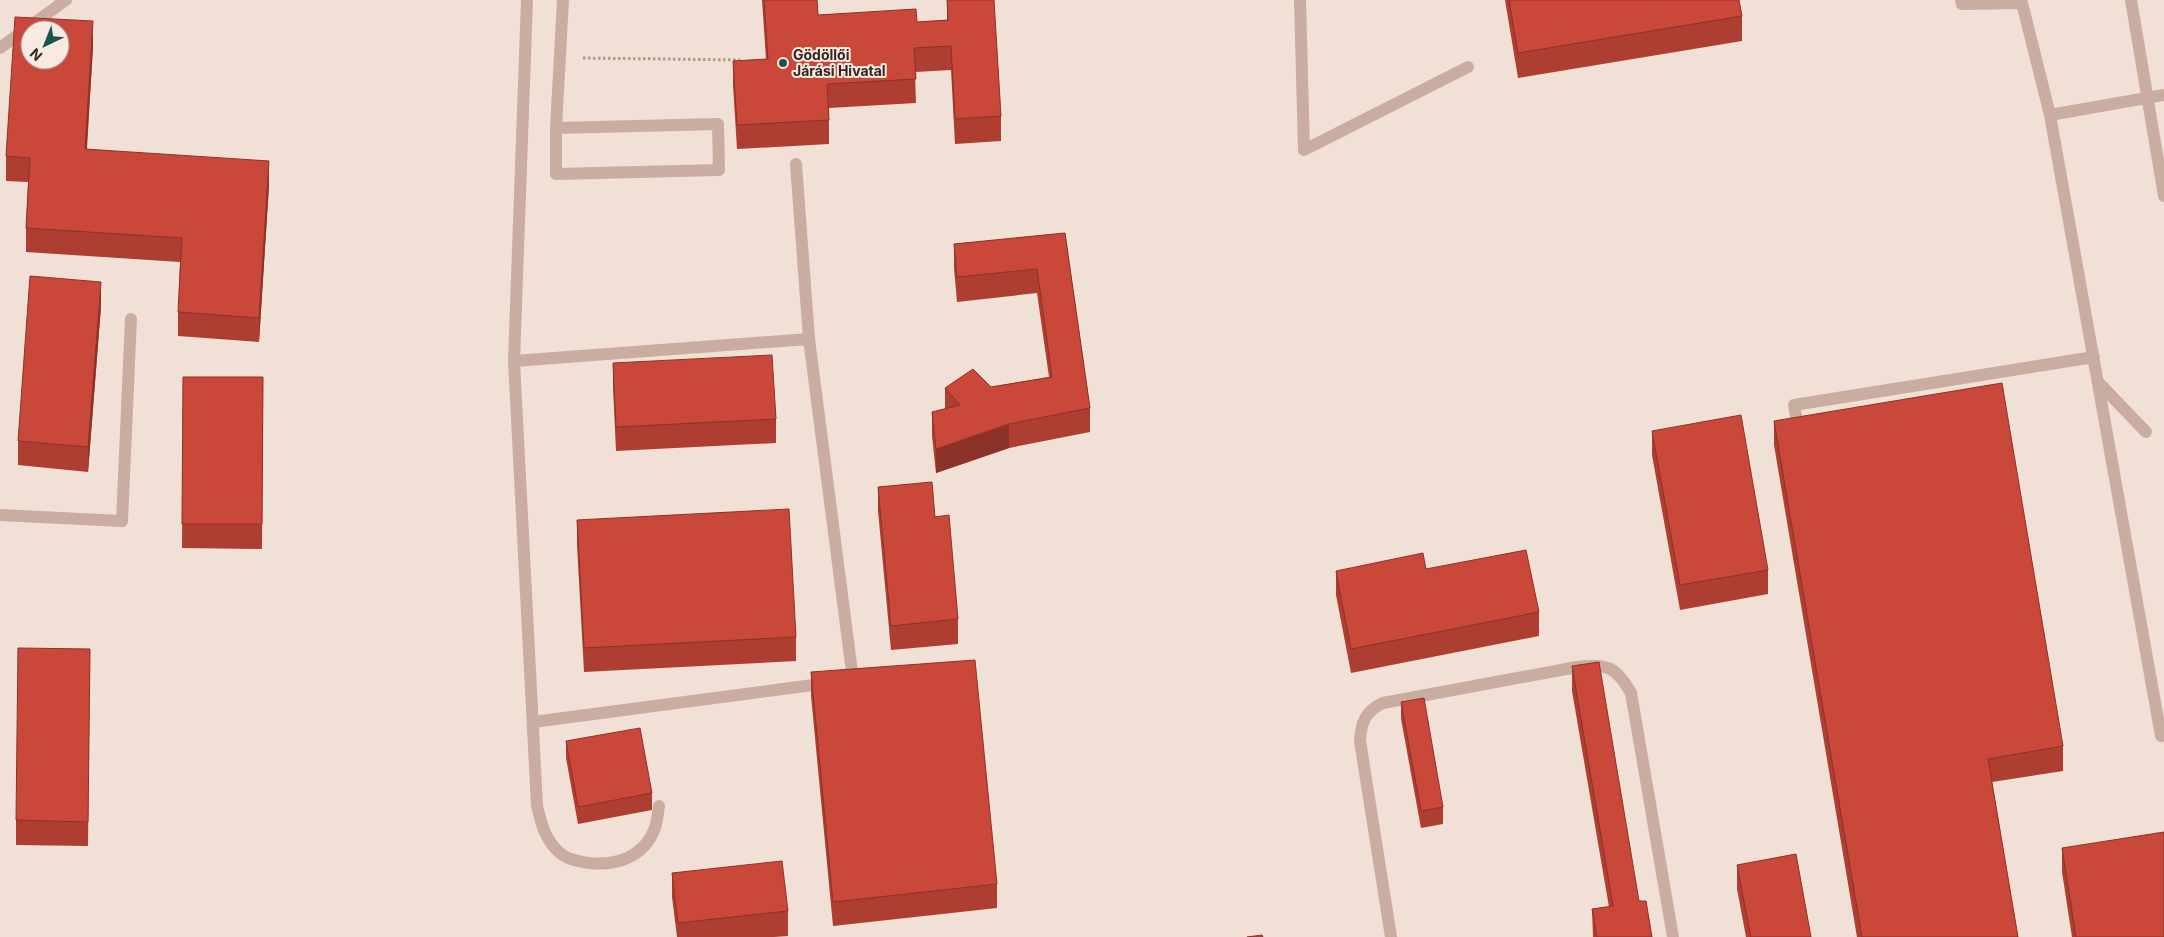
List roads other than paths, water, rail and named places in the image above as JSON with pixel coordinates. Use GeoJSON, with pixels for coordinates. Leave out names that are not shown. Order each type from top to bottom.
{"type":"FeatureCollection","features":[{"type":"Feature","properties":{"kind":"lane"},"geometry":{"type":"LineString","coordinates":[[0,48],[66,0]]}},
{"type":"Feature","properties":{"kind":"lane"},"geometry":{"type":"LineString","coordinates":[[527,0],[514,361],[537,806],[545,833],[556,850],[572,861],[600,864],[619,862],[633,856],[647,842],[655,828],[660,806]]}},
{"type":"Feature","properties":{"kind":"lane"},"geometry":{"type":"LineString","coordinates":[[556,128],[718,124],[719,170],[556,174],[556,128],[563,0]]}},
{"type":"Feature","properties":{"kind":"lane"},"geometry":{"type":"LineString","coordinates":[[1300,0],[1304,150],[1468,67]]}},
{"type":"Feature","properties":{"kind":"lane"},"geometry":{"type":"LineString","coordinates":[[1961,0],[1962,4],[2022,3],[2050,115],[2161,736]]}},
{"type":"Feature","properties":{"kind":"lane"},"geometry":{"type":"LineString","coordinates":[[2131,0],[2164,196]]}},
{"type":"Feature","properties":{"kind":"lane"},"geometry":{"type":"LineString","coordinates":[[2050,115],[2164,95]]}},
{"type":"Feature","properties":{"kind":"lane"},"geometry":{"type":"LineString","coordinates":[[533,722],[853,680],[809,339],[796,164]]}},
{"type":"Feature","properties":{"kind":"lane"},"geometry":{"type":"LineString","coordinates":[[0,515],[122,521],[131,319]]}},
{"type":"Feature","properties":{"kind":"lane"},"geometry":{"type":"LineString","coordinates":[[514,361],[809,339]]}},
{"type":"Feature","properties":{"kind":"lane"},"geometry":{"type":"LineString","coordinates":[[1801,443],[1794,405],[2094,357]]}},
{"type":"Feature","properties":{"kind":"lane"},"geometry":{"type":"LineString","coordinates":[[2098,382],[2146,432]]}},
{"type":"Feature","properties":{"kind":"lane"},"geometry":{"type":"LineString","coordinates":[[1392,937],[1360,741],[1361,728],[1365,716],[1373,708],[1383,703],[1577,667],[1598,665],[1611,668],[1622,678],[1631,693],[1673,937]]}},
{"type":"Feature","properties":{"kind":"place","name":"Gödöllői Járási Hivatal"},"geometry":{"type":"Point","coordinates":[783,63]}}]}
